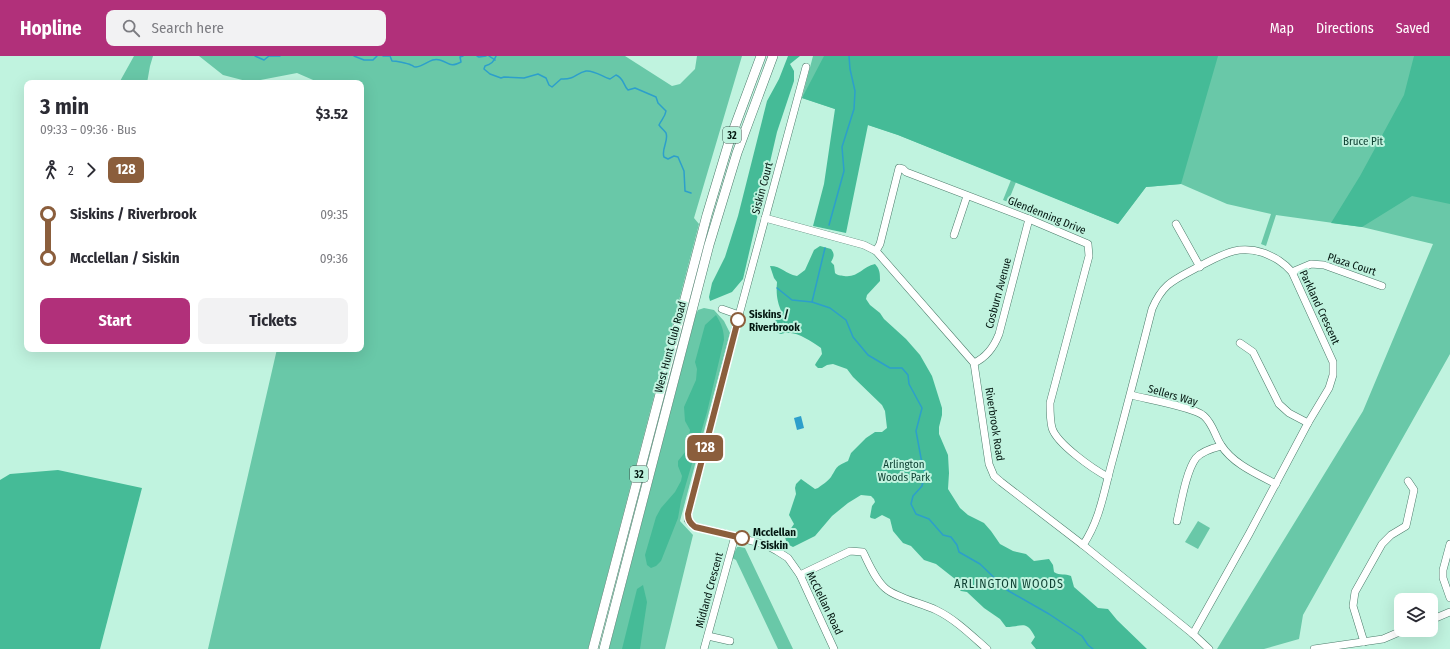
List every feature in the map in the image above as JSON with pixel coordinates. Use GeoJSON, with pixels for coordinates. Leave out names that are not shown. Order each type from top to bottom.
{"type":"FeatureCollection","features":[{"type":"Feature","properties":{"kind":"main road","name":"West Hunt Club Road"},"geometry":{"type":"LineString","coordinates":[[593,649],[707,215],[729,142],[761,56]]}},
{"type":"Feature","properties":{"kind":"main road","name":"West Hunt Club Road"},"geometry":{"type":"LineString","coordinates":[[604,649],[709,245],[737,153],[773,56]]}},
{"type":"Feature","properties":{"kind":"street","name":"Siskin Court"},"geometry":{"type":"LineString","coordinates":[[688,520],[688,514],[739,315],[806,67]]}},
{"type":"Feature","properties":{"kind":"street","name":"Glendenning Drive"},"geometry":{"type":"LineString","coordinates":[[876,251],[880,244],[899,168],[1088,244],[1089,256],[1050,403],[1050,416],[1052,429],[1064,445],[1096,470],[1108,476]]}},
{"type":"Feature","properties":{"kind":"street"},"geometry":{"type":"LineString","coordinates":[[954,235],[967,196]]}},
{"type":"Feature","properties":{"kind":"street"},"geometry":{"type":"LineString","coordinates":[[765,218],[864,245],[876,251],[974,363]]}},
{"type":"Feature","properties":{"kind":"street","name":"Cosburn Avenue"},"geometry":{"type":"LineString","coordinates":[[974,363],[981,360],[994,346],[999,334],[1029,219]]}},
{"type":"Feature","properties":{"kind":"street"},"geometry":{"type":"LineString","coordinates":[[1176,224],[1200,266]]}},
{"type":"Feature","properties":{"kind":"street","name":"Parkland Crescent"},"geometry":{"type":"LineString","coordinates":[[1083,545],[1088,538],[1102,506],[1108,476],[1131,395],[1152,309],[1157,297],[1165,286],[1176,279],[1231,251],[1251,249],[1274,257],[1283,262],[1292,272],[1333,362],[1333,375],[1329,388],[1193,634]]}},
{"type":"Feature","properties":{"kind":"street","name":"Plaza Court"},"geometry":{"type":"LineString","coordinates":[[1292,272],[1311,264],[1324,265],[1382,286]]}},
{"type":"Feature","properties":{"kind":"street"},"geometry":{"type":"LineString","coordinates":[[722,309],[739,315]]}},
{"type":"Feature","properties":{"kind":"street"},"geometry":{"type":"LineString","coordinates":[[1240,343],[1253,352],[1279,404],[1289,413],[1308,424]]}},
{"type":"Feature","properties":{"kind":"street","name":"Riverbrook Road"},"geometry":{"type":"LineString","coordinates":[[974,363],[989,464],[994,476],[1083,545],[1193,634],[1209,649]]}},
{"type":"Feature","properties":{"kind":"street","name":"Sellers Way"},"geometry":{"type":"LineString","coordinates":[[1131,395],[1192,410],[1204,416],[1212,426],[1221,446],[1230,456],[1240,464],[1276,484]]}},
{"type":"Feature","properties":{"kind":"street"},"geometry":{"type":"LineString","coordinates":[[1177,521],[1190,469],[1197,457],[1208,450],[1221,446]]}},
{"type":"Feature","properties":{"kind":"street"},"geometry":{"type":"LineString","coordinates":[[1364,642],[1353,606],[1353,599],[1355,592],[1382,544],[1391,535],[1406,526],[1414,490],[1408,481]]}},
{"type":"Feature","properties":{"kind":"street","name":"McClellan Road"},"geometry":{"type":"LineString","coordinates":[[688,520],[695,527],[766,545],[788,558],[800,575],[834,649]]}},
{"type":"Feature","properties":{"kind":"street","name":"Midland Crescent"},"geometry":{"type":"LineString","coordinates":[[704,649],[735,536]]}},
{"type":"Feature","properties":{"kind":"street"},"geometry":{"type":"LineString","coordinates":[[1450,544],[1443,570],[1443,578],[1450,598]]}},
{"type":"Feature","properties":{"kind":"street"},"geometry":{"type":"LineString","coordinates":[[800,575],[850,551],[863,552],[874,574],[886,589],[936,610],[953,620],[987,649]]}},
{"type":"Feature","properties":{"kind":"street"},"geometry":{"type":"LineString","coordinates":[[1438,617],[1450,612]]}},
{"type":"Feature","properties":{"kind":"street"},"geometry":{"type":"LineString","coordinates":[[1314,649],[1334,648],[1382,639],[1394,634]]}},
{"type":"Feature","properties":{"kind":"street"},"geometry":{"type":"LineString","coordinates":[[708,636],[730,641]]}},
{"type":"Feature","properties":{"kind":"green space"},"geometry":{"type":"Polygon","coordinates":[[[134,56],[153,56],[148,80],[121,80],[134,56]]]}},
{"type":"Feature","properties":{"kind":"green space"},"geometry":{"type":"Polygon","coordinates":[[[199,56],[625,56],[672,86],[680,84],[695,69],[697,56],[742,56],[694,218],[699,224],[588,649],[208,649],[276,352],[364,352],[364,80],[313,80],[297,73],[260,80],[242,80],[223,75],[199,56]]]}},
{"type":"Feature","properties":{"kind":"green space"},"geometry":{"type":"Polygon","coordinates":[[[788,56],[800,56],[790,64],[794,71],[794,81],[777,132],[743,279],[732,292],[710,301],[709,297],[712,283],[725,257],[738,216],[767,101],[779,79],[788,56]]]}},
{"type":"Feature","properties":{"kind":"green space","name":"Bruce Pit"},"geometry":{"type":"Polygon","coordinates":[[[813,56],[1450,56],[1450,354],[1303,615],[1299,639],[1264,649],[1217,649],[1363,411],[1433,244],[1362,227],[1276,215],[1266,246],[1261,244],[1271,214],[1227,204],[1181,184],[1146,187],[1118,224],[1016,182],[1008,202],[1003,200],[1011,180],[898,135],[868,125],[835,109],[802,98],[813,56]]]}},
{"type":"Feature","properties":{"kind":"green space"},"geometry":{"type":"Polygon","coordinates":[[[824,56],[1218,56],[1181,184],[1146,187],[1118,224],[898,135],[868,125],[846,233],[813,226],[824,184],[835,109],[802,98],[824,56]]]}},
{"type":"Feature","properties":{"kind":"green space"},"geometry":{"type":"Polygon","coordinates":[[[1414,56],[1450,56],[1450,204],[1412,196],[1362,227],[1331,223],[1360,176],[1404,95],[1414,56]]]}},
{"type":"Feature","properties":{"kind":"green space","name":"Arlington Woods Park"},"geometry":{"type":"Polygon","coordinates":[[[820,246],[831,249],[833,252],[834,256],[831,262],[834,265],[835,273],[838,275],[849,276],[857,274],[867,267],[875,264],[878,268],[880,281],[867,295],[866,299],[870,305],[906,339],[920,355],[932,376],[942,408],[939,434],[948,455],[948,489],[960,508],[968,515],[984,523],[1000,544],[1013,551],[1026,554],[1034,561],[1049,559],[1053,565],[1054,572],[1071,576],[1074,587],[1098,608],[1108,609],[1117,620],[1147,649],[1036,649],[1031,643],[1035,637],[1029,628],[1023,625],[1006,627],[1000,619],[984,608],[967,592],[961,591],[955,585],[955,579],[936,564],[924,560],[911,546],[903,543],[893,531],[890,519],[882,515],[875,519],[871,518],[872,506],[875,502],[871,496],[861,495],[848,503],[832,516],[815,536],[793,547],[787,544],[785,537],[794,524],[789,515],[796,494],[796,484],[801,479],[815,489],[818,488],[830,478],[837,467],[848,461],[851,453],[866,438],[875,432],[882,432],[887,428],[885,411],[882,405],[853,377],[847,369],[833,364],[818,368],[815,365],[822,354],[821,348],[797,334],[781,334],[772,329],[770,326],[770,324],[778,319],[782,313],[777,298],[777,282],[770,266],[778,267],[789,274],[797,276],[805,270],[814,250],[820,246]]]}},
{"type":"Feature","properties":{"kind":"green space"},"geometry":{"type":"Polygon","coordinates":[[[704,308],[714,310],[724,321],[730,333],[680,521],[693,535],[665,649],[609,649],[696,314],[698,310],[704,308]]]}},
{"type":"Feature","properties":{"kind":"green space"},"geometry":{"type":"Polygon","coordinates":[[[716,315],[722,327],[724,340],[707,412],[681,501],[678,518],[661,561],[656,566],[651,568],[647,565],[645,555],[656,517],[661,508],[675,492],[681,481],[682,476],[678,466],[678,461],[686,451],[690,430],[685,421],[684,407],[696,380],[697,369],[695,362],[705,325],[716,315]]]}},
{"type":"Feature","properties":{"kind":"green space"},"geometry":{"type":"Polygon","coordinates":[[[58,470],[142,488],[100,649],[0,649],[0,480],[10,474],[58,470]]]}},
{"type":"Feature","properties":{"kind":"green space"},"geometry":{"type":"Polygon","coordinates":[[[1198,521],[1210,528],[1198,549],[1185,542],[1198,521]]]}},
{"type":"Feature","properties":{"kind":"green space"},"geometry":{"type":"Polygon","coordinates":[[[737,547],[745,548],[793,649],[778,649],[736,560],[732,558],[737,547]]]}},
{"type":"Feature","properties":{"kind":"green space"},"geometry":{"type":"Polygon","coordinates":[[[643,585],[647,602],[640,649],[622,649],[637,589],[643,585]]]}},
{"type":"Feature","properties":{"kind":"water"},"geometry":{"type":"Polygon","coordinates":[[[801,416],[804,428],[797,430],[794,418],[801,416]]]}},
{"type":"Feature","properties":{"kind":"waterway"},"geometry":{"type":"LineString","coordinates":[[255,56],[264,60],[269,56],[280,56]]}},
{"type":"Feature","properties":{"kind":"waterway"},"geometry":{"type":"LineString","coordinates":[[354,56],[364,60],[373,60],[377,56]]}},
{"type":"Feature","properties":{"kind":"waterway"},"geometry":{"type":"LineString","coordinates":[[383,56],[389,56]]}},
{"type":"Feature","properties":{"kind":"waterway"},"geometry":{"type":"LineString","coordinates":[[390,56],[392,61],[412,65],[414,67],[437,59],[454,65],[461,62],[460,57],[463,56]]}},
{"type":"Feature","properties":{"kind":"waterway"},"geometry":{"type":"LineString","coordinates":[[477,56],[486,56]]}},
{"type":"Feature","properties":{"kind":"waterway"},"geometry":{"type":"LineString","coordinates":[[489,56],[495,60]]}},
{"type":"Feature","properties":{"kind":"waterway"},"geometry":{"type":"LineString","coordinates":[[496,56],[491,64],[485,66],[484,69],[490,74],[501,78],[524,78],[538,74],[546,78],[549,85],[552,87],[561,79],[566,79],[589,71],[610,79],[616,75],[619,76],[628,90],[635,88],[656,97],[658,103],[666,111],[659,125],[667,136],[663,151],[664,157],[668,159],[674,156],[678,157],[684,171],[685,191],[691,193]]}},
{"type":"Feature","properties":{"kind":"waterway"},"geometry":{"type":"LineString","coordinates":[[829,225],[844,171],[842,147],[854,109],[855,91],[850,69],[849,56]]}},
{"type":"Feature","properties":{"kind":"waterway"},"geometry":{"type":"LineString","coordinates":[[812,302],[825,248]]}},
{"type":"Feature","properties":{"kind":"waterway"},"geometry":{"type":"LineString","coordinates":[[777,288],[792,300],[812,302],[830,308],[846,320],[853,337],[868,355],[890,368],[902,368],[908,375],[909,384],[922,408],[916,431],[925,473],[922,486],[913,496],[911,504],[916,514],[929,519],[943,535],[951,537],[957,545],[959,552],[980,564],[1007,590],[1049,614],[1082,636],[1088,645],[1093,649]]}},
{"type":"Feature","properties":{"kind":"bus line","name":"128"},"geometry":{"type":"LineString","coordinates":[[738,320],[688,514],[688,520],[695,527],[742,538]]}},
{"type":"Feature","properties":{"kind":"place","name":"Siskins / Riverbrook"},"geometry":{"type":"Point","coordinates":[738,320]}},
{"type":"Feature","properties":{"kind":"place","name":"Mcclellan / Siskin"},"geometry":{"type":"Point","coordinates":[742,538]}},
{"type":"Feature","properties":{"kind":"district","name":"ARLINGTON WOODS"},"geometry":{"type":"Point","coordinates":[1009,584]}}]}
